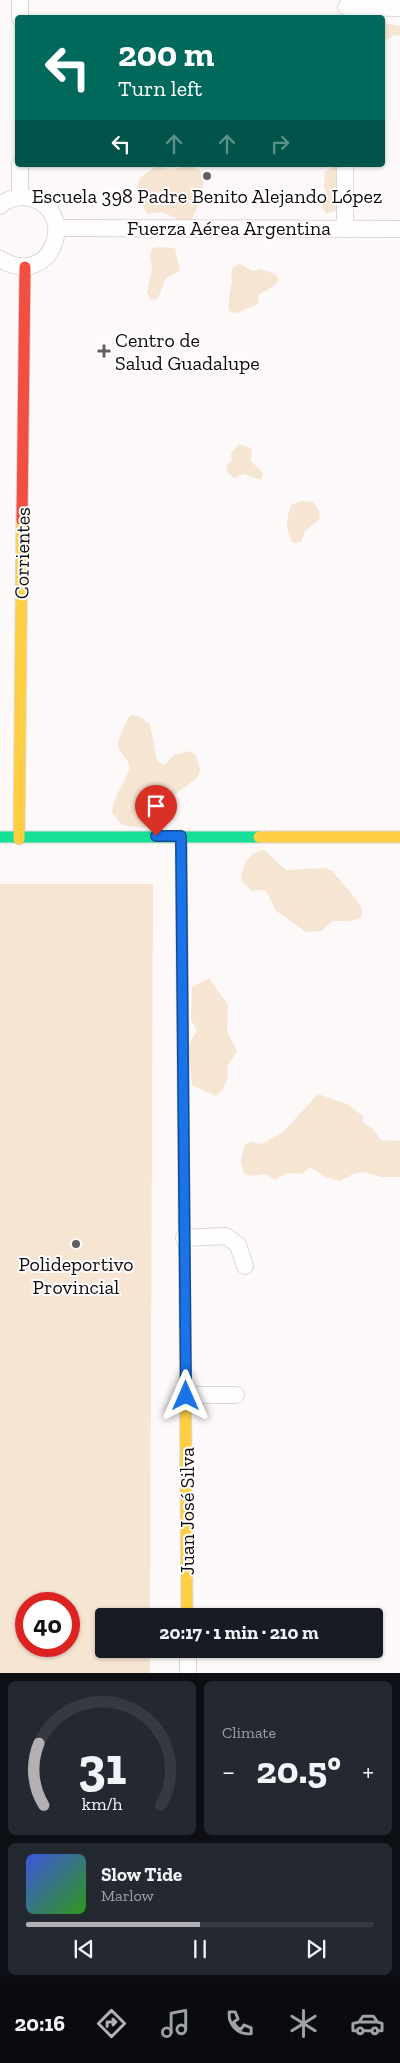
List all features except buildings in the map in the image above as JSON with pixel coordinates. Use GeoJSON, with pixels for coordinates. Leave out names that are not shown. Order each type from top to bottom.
{"type":"FeatureCollection","features":[{"type":"Feature","properties":{"kind":"street"},"geometry":{"type":"LineString","coordinates":[[20,0],[20,15]]}},
{"type":"Feature","properties":{"kind":"street"},"geometry":{"type":"LineString","coordinates":[[346,8],[400,8]]}},
{"type":"Feature","properties":{"kind":"street"},"geometry":{"type":"LineString","coordinates":[[20,167],[20,197]]}},
{"type":"Feature","properties":{"kind":"street"},"geometry":{"type":"LineString","coordinates":[[345,167],[345,229]]}},
{"type":"Feature","properties":{"kind":"street"},"geometry":{"type":"LineString","coordinates":[[0,206],[3,202],[20,197],[33,198],[45,205],[53,215],[57,228],[56,242],[49,254],[38,263],[25,267],[11,265],[0,259]]}},
{"type":"Feature","properties":{"kind":"street","name":"Fuerza Aérea Argentina"},"geometry":{"type":"LineString","coordinates":[[57,228],[400,229]]}},
{"type":"Feature","properties":{"kind":"street","name":"Corrientes"},"geometry":{"type":"LineString","coordinates":[[19,838],[25,267]]}},
{"type":"Feature","properties":{"kind":"street"},"geometry":{"type":"LineString","coordinates":[[2,839],[181,836],[400,837]]}},
{"type":"Feature","properties":{"kind":"street","name":"Juan José Silva"},"geometry":{"type":"LineString","coordinates":[[181,836],[187,1608]]}},
{"type":"Feature","properties":{"kind":"street"},"geometry":{"type":"LineString","coordinates":[[184,1238],[226,1236],[238,1245],[245,1266]]}},
{"type":"Feature","properties":{"kind":"street"},"geometry":{"type":"LineString","coordinates":[[186,1396],[236,1395]]}},
{"type":"Feature","properties":{"kind":"street"},"geometry":{"type":"LineString","coordinates":[[188,1658],[188,1673]]}},
{"type":"Feature","properties":{"kind":"shaded area"},"geometry":{"type":"Polygon","coordinates":[[[385,23],[400,26],[400,36],[394,35],[385,40],[385,23]]]}},
{"type":"Feature","properties":{"kind":"shaded area"},"geometry":{"type":"Polygon","coordinates":[[[155,167],[171,170],[193,167],[200,171],[203,189],[192,219],[182,221],[162,212],[148,214],[138,194],[138,184],[146,173],[155,167]]]}},
{"type":"Feature","properties":{"kind":"shaded area"},"geometry":{"type":"Polygon","coordinates":[[[345,167],[336,210],[326,214],[321,205],[328,196],[324,187],[325,172],[331,168],[345,167]]]}},
{"type":"Feature","properties":{"kind":"shaded area"},"geometry":{"type":"Polygon","coordinates":[[[153,248],[175,248],[180,271],[166,278],[158,298],[151,300],[147,292],[152,270],[150,255],[153,248]]]}},
{"type":"Feature","properties":{"kind":"shaded area"},"geometry":{"type":"Polygon","coordinates":[[[240,264],[253,271],[260,269],[275,274],[279,280],[273,287],[259,294],[258,304],[237,313],[229,311],[229,296],[232,269],[240,264]]]}},
{"type":"Feature","properties":{"kind":"shaded area"},"geometry":{"type":"Polygon","coordinates":[[[239,444],[252,449],[251,461],[263,473],[261,480],[244,474],[234,478],[228,473],[226,466],[232,461],[231,453],[239,444]]]}},
{"type":"Feature","properties":{"kind":"shaded area"},"geometry":{"type":"Polygon","coordinates":[[[302,501],[313,502],[319,511],[320,519],[305,531],[301,542],[293,543],[287,524],[288,515],[291,505],[302,501]]]}},
{"type":"Feature","properties":{"kind":"shaded area"},"geometry":{"type":"Polygon","coordinates":[[[130,715],[138,716],[150,724],[157,761],[164,765],[174,755],[190,751],[196,756],[200,770],[198,777],[162,804],[155,818],[144,828],[122,825],[112,813],[115,801],[129,769],[129,763],[120,751],[118,744],[130,715]]]}},
{"type":"Feature","properties":{"kind":"shaded area"},"geometry":{"type":"Polygon","coordinates":[[[264,850],[286,870],[325,868],[332,871],[357,900],[362,910],[361,918],[350,921],[332,921],[321,931],[306,932],[275,910],[267,892],[263,890],[252,891],[241,881],[246,861],[253,854],[264,850]]]}},
{"type":"Feature","properties":{"kind":"shaded area","name":"Polideportivo Provincial"},"geometry":{"type":"Polygon","coordinates":[[[0,884],[153,884],[150,1608],[95,1608],[95,1658],[150,1658],[150,1673],[0,1673],[0,884]]]}},
{"type":"Feature","properties":{"kind":"shaded area"},"geometry":{"type":"Polygon","coordinates":[[[209,978],[228,1005],[227,1031],[237,1051],[227,1067],[228,1078],[222,1091],[216,1096],[192,1085],[187,1049],[197,1030],[191,1020],[192,987],[209,978]]]}},
{"type":"Feature","properties":{"kind":"shaded area"},"geometry":{"type":"Polygon","coordinates":[[[318,1094],[347,1104],[363,1116],[363,1123],[372,1128],[381,1140],[400,1141],[400,1177],[380,1177],[364,1172],[353,1174],[340,1181],[326,1177],[310,1167],[302,1174],[287,1173],[275,1180],[265,1174],[251,1176],[244,1173],[241,1162],[244,1146],[251,1142],[262,1144],[283,1132],[318,1094]]]}},
{"type":"Feature","properties":{"kind":"traffic: fast"},"geometry":{"type":"LineString","coordinates":[[0,837],[259,837]]}},
{"type":"Feature","properties":{"kind":"traffic: fast"},"geometry":{"type":"LineString","coordinates":[[183,1080],[185,1327]]}},
{"type":"Feature","properties":{"kind":"traffic: slow"},"geometry":{"type":"LineString","coordinates":[[19,839],[22,520]]}},
{"type":"Feature","properties":{"kind":"traffic: slow"},"geometry":{"type":"LineString","coordinates":[[181,836],[183,1080]]}},
{"type":"Feature","properties":{"kind":"traffic: slow"},"geometry":{"type":"LineString","coordinates":[[259,837],[400,837]]}},
{"type":"Feature","properties":{"kind":"traffic: slow"},"geometry":{"type":"LineString","coordinates":[[185,1327],[187,1608]]}},
{"type":"Feature","properties":{"kind":"traffic: jam"},"geometry":{"type":"LineString","coordinates":[[22,520],[25,267]]}},
{"type":"Feature","properties":{"kind":"place","name":"Escuela 398 Padre Benito Alejando López"},"geometry":{"type":"Point","coordinates":[207,176]}},
{"type":"Feature","properties":{"kind":"place","name":"Centro de Salud Guadalupe"},"geometry":{"type":"Point","coordinates":[104,351]}},
{"type":"Feature","properties":{"kind":"place","name":"Polideportivo Provincial"},"geometry":{"type":"Point","coordinates":[76,1244]}},
{"type":"Feature","properties":{"kind":"route"},"geometry":{"type":"LineString","coordinates":[[156,836],[181,836],[186,1396]]}}]}
